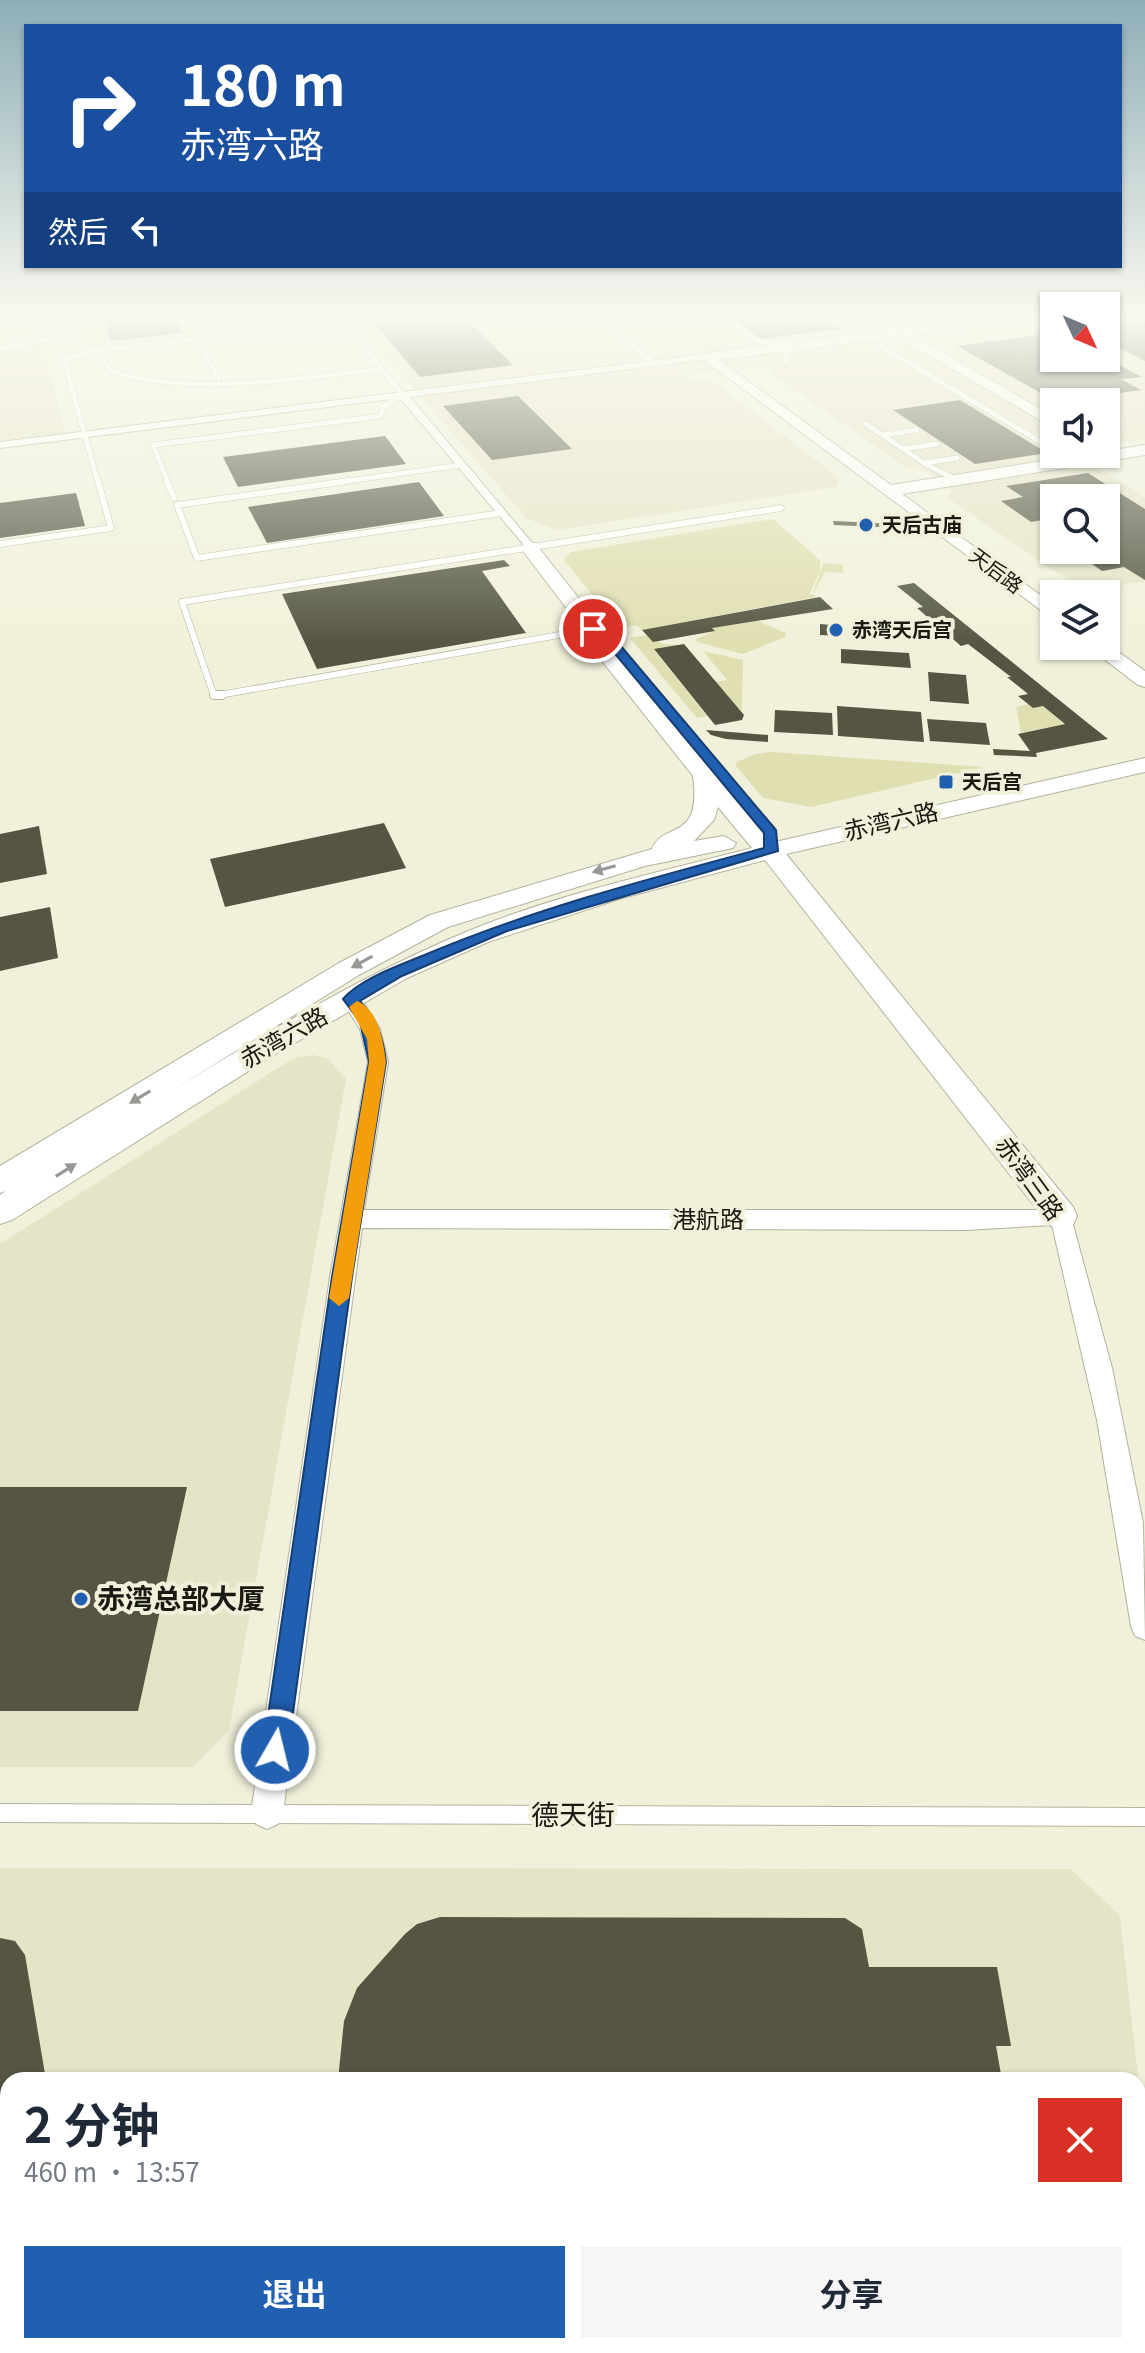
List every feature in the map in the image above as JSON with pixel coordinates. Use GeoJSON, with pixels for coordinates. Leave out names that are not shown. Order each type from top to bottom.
{"type":"FeatureCollection","features":[{"type":"Feature","properties":{"kind":"street"},"geometry":{"type":"LineString","coordinates":[[0,445],[165,425]]}},
{"type":"Feature","properties":{"kind":"street"},"geometry":{"type":"LineString","coordinates":[[428,425],[593,629]]}},
{"type":"Feature","properties":{"kind":"street","name":"天后路"},"geometry":{"type":"LineString","coordinates":[[805,425],[1040,586]]}},
{"type":"Feature","properties":{"kind":"street","name":"天后路"},"geometry":{"type":"LineString","coordinates":[[814,425],[1040,603]]}},
{"type":"Feature","properties":{"kind":"street"},"geometry":{"type":"LineString","coordinates":[[1120,453],[1145,450]]}},
{"type":"Feature","properties":{"kind":"street"},"geometry":{"type":"LineString","coordinates":[[1120,461],[1133,469]]}},
{"type":"Feature","properties":{"kind":"street"},"geometry":{"type":"LineString","coordinates":[[897,489],[1040,463]]}},
{"type":"Feature","properties":{"kind":"street","name":"赤湾三路"},"geometry":{"type":"LineString","coordinates":[[593,629],[598,643],[704,773],[765,840]]}},
{"type":"Feature","properties":{"kind":"street","name":"赤湾三路"},"geometry":{"type":"LineString","coordinates":[[593,629],[611,642],[1061,1216],[1081,1284],[1123,1487],[1145,1626]]}},
{"type":"Feature","properties":{"kind":"street"},"geometry":{"type":"LineString","coordinates":[[1120,644],[1145,662]]}},
{"type":"Feature","properties":{"kind":"street"},"geometry":{"type":"LineString","coordinates":[[1116,660],[1145,681]]}},
{"type":"Feature","properties":{"kind":"street","name":"赤湾六路"},"geometry":{"type":"LineString","coordinates":[[0,1211],[259,1051],[397,972],[502,928],[765,840],[1145,751]]}},
{"type":"Feature","properties":{"kind":"street","name":"赤湾六路"},"geometry":{"type":"LineString","coordinates":[[0,1181],[407,937],[452,917],[640,859],[765,840],[1145,765]]}},
{"type":"Feature","properties":{"kind":"street"},"geometry":{"type":"LineString","coordinates":[[640,859],[675,843],[701,823],[707,805],[704,773]]}},
{"type":"Feature","properties":{"kind":"street"},"geometry":{"type":"LineString","coordinates":[[267,1813],[342,1277],[378,1062],[375,1039],[367,1020],[351,999]]}},
{"type":"Feature","properties":{"kind":"street","name":"港航路"},"geometry":{"type":"LineString","coordinates":[[354,1219],[966,1221],[1061,1216]]}},
{"type":"Feature","properties":{"kind":"lane"},"geometry":{"type":"LineString","coordinates":[[0,544],[111,528],[80,425]]}},
{"type":"Feature","properties":{"kind":"lane"},"geometry":{"type":"LineString","coordinates":[[174,498],[153,445],[312,425]]}},
{"type":"Feature","properties":{"kind":"lane"},"geometry":{"type":"LineString","coordinates":[[867,425],[924,463],[957,480]]}},
{"type":"Feature","properties":{"kind":"lane"},"geometry":{"type":"LineString","coordinates":[[1012,425],[1040,442]]}},
{"type":"Feature","properties":{"kind":"lane"},"geometry":{"type":"LineString","coordinates":[[883,435],[917,430]]}},
{"type":"Feature","properties":{"kind":"lane"},"geometry":{"type":"LineString","coordinates":[[903,449],[937,444]]}},
{"type":"Feature","properties":{"kind":"lane"},"geometry":{"type":"LineString","coordinates":[[924,463],[957,458]]}},
{"type":"Feature","properties":{"kind":"lane"},"geometry":{"type":"LineString","coordinates":[[461,465],[177,505],[197,558],[501,513]]}},
{"type":"Feature","properties":{"kind":"lane"},"geometry":{"type":"LineString","coordinates":[[593,629],[214,696],[182,602],[781,508]]}},
{"type":"Feature","properties":{"kind":"lane","name":"德天街"},"geometry":{"type":"LineString","coordinates":[[0,1813],[1145,1817]]}},
{"type":"Feature","properties":{"kind":"shaded area"},"geometry":{"type":"Polygon","coordinates":[[[0,425],[63,425],[65,433],[0,441],[0,425]]]}},
{"type":"Feature","properties":{"kind":"shaded area"},"geometry":{"type":"Polygon","coordinates":[[[445,425],[770,425],[839,478],[836,487],[557,530],[526,518],[445,425]]]}},
{"type":"Feature","properties":{"kind":"shaded area"},"geometry":{"type":"Polygon","coordinates":[[[845,425],[1040,425],[1040,468],[1098,468],[1145,497],[1145,581],[1120,585],[1120,580],[1068,580],[1044,564],[1120,564],[1120,484],[1040,484],[1040,561],[946,497],[953,491],[926,471],[905,467],[845,425]]]}},
{"type":"Feature","properties":{"kind":"shaded area"},"geometry":{"type":"Polygon","coordinates":[[[1120,425],[1145,425],[1145,439],[1120,443],[1120,425]]]}},
{"type":"Feature","properties":{"kind":"shaded area"},"geometry":{"type":"Polygon","coordinates":[[[773,519],[820,560],[820,571],[809,595],[816,597],[642,630],[636,625],[620,628],[564,560],[571,552],[773,519]]]}},
{"type":"Feature","properties":{"kind":"shaded area"},"geometry":{"type":"Polygon","coordinates":[[[823,563],[843,565],[843,573],[825,572],[813,594],[823,563]]]}},
{"type":"Feature","properties":{"kind":"shaded area"},"geometry":{"type":"Polygon","coordinates":[[[755,620],[786,633],[785,637],[743,654],[697,642],[696,639],[714,631],[712,628],[755,620]]]}},
{"type":"Feature","properties":{"kind":"shaded area"},"geometry":{"type":"Polygon","coordinates":[[[647,635],[663,644],[679,645],[654,650],[707,716],[697,718],[630,638],[647,635]]]}},
{"type":"Feature","properties":{"kind":"shaded area"},"geometry":{"type":"Polygon","coordinates":[[[703,651],[743,660],[742,714],[716,682],[727,680],[703,651]]]}},
{"type":"Feature","properties":{"kind":"shaded area"},"geometry":{"type":"Polygon","coordinates":[[[1029,704],[1033,708],[1043,706],[1064,724],[1021,733],[1016,707],[1029,704]]]}},
{"type":"Feature","properties":{"kind":"shaded area"},"geometry":{"type":"Polygon","coordinates":[[[771,752],[984,767],[811,807],[763,798],[736,766],[735,763],[755,754],[771,752]]]}},
{"type":"Feature","properties":{"kind":"shaded area"},"geometry":{"type":"Polygon","coordinates":[[[313,1055],[328,1059],[346,1079],[229,1730],[193,1767],[0,1767],[0,1244],[294,1058],[313,1055]]]}},
{"type":"Feature","properties":{"kind":"shaded area"},"geometry":{"type":"Polygon","coordinates":[[[0,1868],[1071,1869],[1120,1916],[1137,2072],[0,2072],[0,1868]]]}},
{"type":"Feature","properties":{"kind":"building"},"geometry":{"type":"Polygon","coordinates":[[[460,425],[547,425],[572,449],[492,460],[460,425]]]}},
{"type":"Feature","properties":{"kind":"building"},"geometry":{"type":"Polygon","coordinates":[[[915,425],[1001,425],[1040,449],[1040,454],[975,464],[915,425]]]}},
{"type":"Feature","properties":{"kind":"building"},"geometry":{"type":"Polygon","coordinates":[[[385,436],[406,464],[238,487],[223,457],[385,436]]]}},
{"type":"Feature","properties":{"kind":"building"},"geometry":{"type":"Polygon","coordinates":[[[1088,473],[1105,484],[1040,484],[1040,520],[1031,522],[1001,501],[1023,497],[1006,486],[1088,473]]]}},
{"type":"Feature","properties":{"kind":"building"},"geometry":{"type":"Polygon","coordinates":[[[419,482],[444,516],[267,543],[248,507],[419,482]]]}},
{"type":"Feature","properties":{"kind":"building"},"geometry":{"type":"Polygon","coordinates":[[[76,493],[85,526],[0,538],[0,503],[76,493]]]}},
{"type":"Feature","properties":{"kind":"building"},"geometry":{"type":"Polygon","coordinates":[[[1120,493],[1145,509],[1145,580],[1124,567],[1102,571],[1092,564],[1120,564],[1120,493]]]}},
{"type":"Feature","properties":{"kind":"building"},"geometry":{"type":"Polygon","coordinates":[[[833,521],[899,524],[899,528],[834,525],[833,521]]]}},
{"type":"Feature","properties":{"kind":"building"},"geometry":{"type":"Polygon","coordinates":[[[504,560],[510,566],[482,571],[526,633],[317,669],[282,594],[504,560]]]}},
{"type":"Feature","properties":{"kind":"building"},"geometry":{"type":"Polygon","coordinates":[[[914,583],[1108,739],[1036,753],[1037,757],[994,755],[993,749],[1030,751],[1018,734],[1065,724],[1043,706],[1033,708],[1018,696],[1028,694],[968,644],[961,646],[917,608],[923,607],[897,586],[914,583]]]}},
{"type":"Feature","properties":{"kind":"building"},"geometry":{"type":"Polygon","coordinates":[[[820,597],[833,609],[712,628],[715,631],[653,642],[642,630],[820,597]]]}},
{"type":"Feature","properties":{"kind":"building"},"geometry":{"type":"Polygon","coordinates":[[[820,624],[843,626],[843,636],[820,635],[820,624]]]}},
{"type":"Feature","properties":{"kind":"building"},"geometry":{"type":"Polygon","coordinates":[[[902,629],[925,631],[926,641],[903,640],[902,629]]]}},
{"type":"Feature","properties":{"kind":"building"},"geometry":{"type":"Polygon","coordinates":[[[684,644],[744,715],[742,720],[715,725],[654,649],[684,644]]]}},
{"type":"Feature","properties":{"kind":"building"},"geometry":{"type":"Polygon","coordinates":[[[841,649],[909,653],[911,668],[841,663],[841,649]]]}},
{"type":"Feature","properties":{"kind":"building"},"geometry":{"type":"Polygon","coordinates":[[[928,672],[966,675],[969,704],[930,701],[928,672]]]}},
{"type":"Feature","properties":{"kind":"building"},"geometry":{"type":"Polygon","coordinates":[[[837,706],[921,712],[924,742],[838,736],[837,706]]]}},
{"type":"Feature","properties":{"kind":"building"},"geometry":{"type":"Polygon","coordinates":[[[775,710],[832,713],[833,735],[774,732],[775,710]]]}},
{"type":"Feature","properties":{"kind":"building"},"geometry":{"type":"Polygon","coordinates":[[[927,719],[986,723],[990,745],[930,741],[927,719]]]}},
{"type":"Feature","properties":{"kind":"building"},"geometry":{"type":"Polygon","coordinates":[[[706,730],[768,735],[768,742],[726,739],[711,735],[706,730]]]}},
{"type":"Feature","properties":{"kind":"building"},"geometry":{"type":"Polygon","coordinates":[[[384,823],[406,868],[225,907],[210,859],[384,823]]]}},
{"type":"Feature","properties":{"kind":"building"},"geometry":{"type":"Polygon","coordinates":[[[39,826],[47,874],[0,883],[0,834],[39,826]]]}},
{"type":"Feature","properties":{"kind":"building"},"geometry":{"type":"Polygon","coordinates":[[[50,907],[58,958],[0,971],[0,917],[50,907]]]}},
{"type":"Feature","properties":{"kind":"building","name":"赤湾总部大厦"},"geometry":{"type":"Polygon","coordinates":[[[0,1487],[187,1487],[138,1711],[0,1711],[0,1487]]]}},
{"type":"Feature","properties":{"kind":"building"},"geometry":{"type":"Polygon","coordinates":[[[440,1917],[845,1918],[862,1929],[869,1967],[997,1967],[1011,2046],[996,2046],[1001,2072],[339,2072],[344,2021],[357,1988],[417,1924],[440,1917]]]}},
{"type":"Feature","properties":{"kind":"building"},"geometry":{"type":"Polygon","coordinates":[[[0,1938],[15,1941],[25,1955],[45,2072],[0,2072],[0,1938]]]}},
{"type":"Feature","properties":{"kind":"slow traffic"},"geometry":{"type":"LineString","coordinates":[[339,1298],[378,1062],[375,1039],[357,1007]]}},
{"type":"Feature","properties":{"kind":"place","name":"天后古庙"},"geometry":{"type":"Point","coordinates":[866,525]}},
{"type":"Feature","properties":{"kind":"place","name":"赤湾天后宫"},"geometry":{"type":"Point","coordinates":[836,630]}},
{"type":"Feature","properties":{"kind":"place","name":"天后宫"},"geometry":{"type":"Point","coordinates":[946,782]}},
{"type":"Feature","properties":{"kind":"place","name":"赤湾总部大厦"},"geometry":{"type":"Point","coordinates":[81,1599]}},
{"type":"Feature","properties":{"kind":"route"},"geometry":{"type":"LineString","coordinates":[[275,1750],[342,1277],[378,1062],[375,1039],[367,1020],[351,999],[397,972],[442,951],[524,920],[610,893],[771,851],[771,833],[611,642],[593,629]]}}]}
